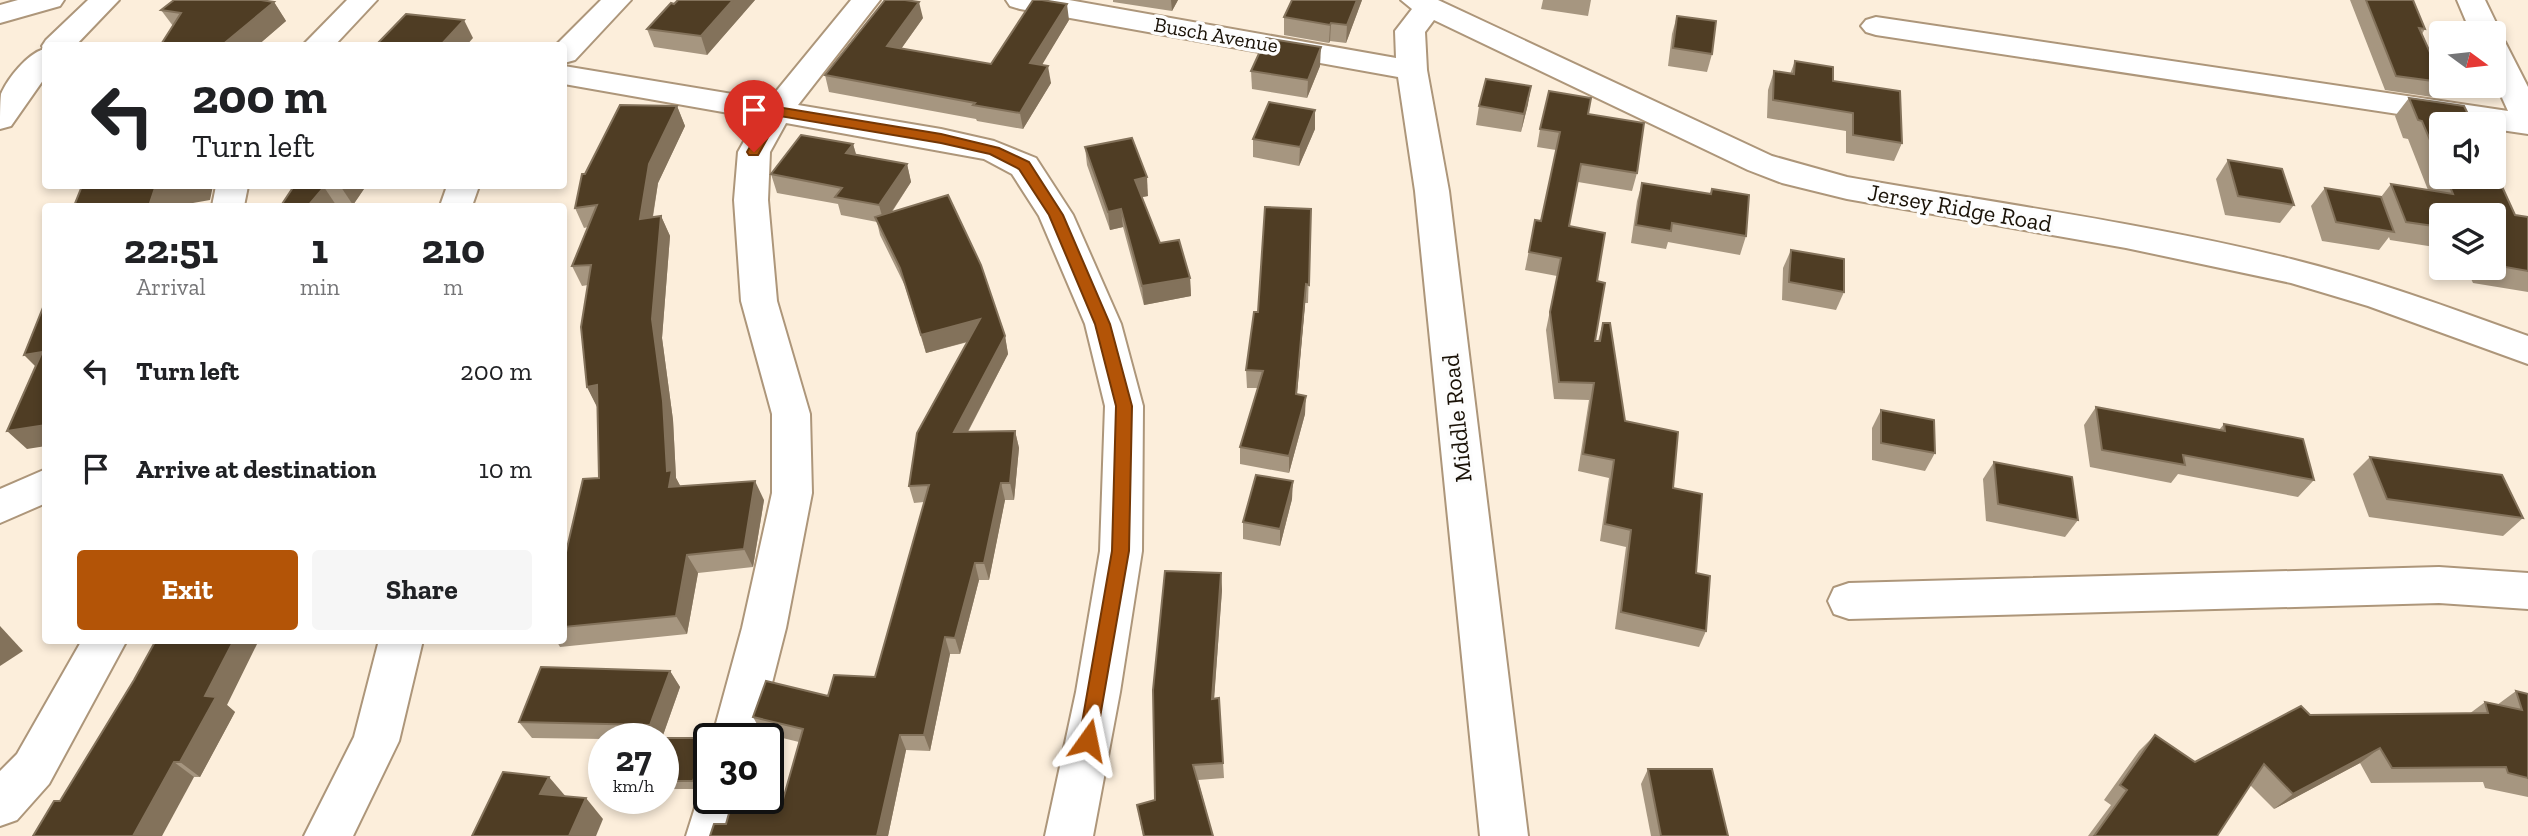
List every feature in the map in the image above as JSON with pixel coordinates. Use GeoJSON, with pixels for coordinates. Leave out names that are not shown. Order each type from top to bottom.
{"type":"FeatureCollection","features":[{"type":"Feature","properties":{"kind":"street"},"geometry":{"type":"LineString","coordinates":[[0,14],[50,0]]}},
{"type":"Feature","properties":{"kind":"street"},"geometry":{"type":"LineString","coordinates":[[61,42],[105,0]]}},
{"type":"Feature","properties":{"kind":"street"},"geometry":{"type":"LineString","coordinates":[[321,42],[363,0]]}},
{"type":"Feature","properties":{"kind":"street"},"geometry":{"type":"LineString","coordinates":[[567,51],[617,0]]}},
{"type":"Feature","properties":{"kind":"street"},"geometry":{"type":"LineString","coordinates":[[739,723],[764,628],[792,493],[791,414],[759,301],[751,201],[754,152],[777,111],[866,0]]}},
{"type":"Feature","properties":{"kind":"street","name":"Busch Avenue"},"geometry":{"type":"LineString","coordinates":[[1020,0],[1412,69]]}},
{"type":"Feature","properties":{"kind":"street"},"geometry":{"type":"LineString","coordinates":[[2471,0],[2481,21]]}},
{"type":"Feature","properties":{"kind":"street","name":"Middle Road"},"geometry":{"type":"LineString","coordinates":[[1422,3],[1410,31],[1412,69],[1432,191],[1504,836]]}},
{"type":"Feature","properties":{"kind":"street","name":"Jersey Ridge Road"},"geometry":{"type":"LineString","coordinates":[[1422,3],[1760,163],[1794,175],[1847,188],[2225,257],[2293,272],[2382,299],[2528,350]]}},
{"type":"Feature","properties":{"kind":"street"},"geometry":{"type":"LineString","coordinates":[[1876,26],[2528,122]]}},
{"type":"Feature","properties":{"kind":"street"},"geometry":{"type":"LineString","coordinates":[[0,119],[30,74],[42,62]]}},
{"type":"Feature","properties":{"kind":"street"},"geometry":{"type":"LineString","coordinates":[[2506,74],[2528,122]]}},
{"type":"Feature","properties":{"kind":"street"},"geometry":{"type":"LineString","coordinates":[[567,76],[941,139],[994,151],[1024,166],[1056,215],[1103,324],[1124,406],[1121,551],[1098,692],[1069,836]]}},
{"type":"Feature","properties":{"kind":"street"},"geometry":{"type":"LineString","coordinates":[[0,507],[42,487]]}},
{"type":"Feature","properties":{"kind":"street"},"geometry":{"type":"LineString","coordinates":[[1849,601],[2439,585],[2528,591]]}},
{"type":"Feature","properties":{"kind":"street"},"geometry":{"type":"LineString","coordinates":[[0,804],[33,769],[103,644]]}},
{"type":"Feature","properties":{"kind":"street"},"geometry":{"type":"LineString","coordinates":[[328,836],[376,741],[400,644]]}},
{"type":"Feature","properties":{"kind":"street"},"geometry":{"type":"LineString","coordinates":[[710,836],[716,814]]}},
{"type":"Feature","properties":{"kind":"building"},"geometry":{"type":"Polygon","coordinates":[[[174,0],[274,2],[226,42],[163,42],[181,13],[161,10],[174,0]]]}},
{"type":"Feature","properties":{"kind":"building"},"geometry":{"type":"Polygon","coordinates":[[[678,0],[733,0],[701,36],[647,29],[671,3],[674,4],[678,0]]]}},
{"type":"Feature","properties":{"kind":"building"},"geometry":{"type":"Polygon","coordinates":[[[885,0],[919,2],[887,46],[991,64],[1033,0],[1067,4],[1030,63],[1048,66],[1020,113],[825,75],[885,0]]]}},
{"type":"Feature","properties":{"kind":"building"},"geometry":{"type":"Polygon","coordinates":[[[1292,0],[1357,0],[1347,25],[1330,25],[1284,17],[1292,0]]]}},
{"type":"Feature","properties":{"kind":"building"},"geometry":{"type":"Polygon","coordinates":[[[2366,0],[2413,0],[2425,29],[2419,28],[2429,50],[2429,80],[2396,76],[2366,0]]]}},
{"type":"Feature","properties":{"kind":"building"},"geometry":{"type":"Polygon","coordinates":[[[406,14],[464,20],[444,42],[379,42],[406,14]]]}},
{"type":"Feature","properties":{"kind":"building"},"geometry":{"type":"Polygon","coordinates":[[[1677,16],[1716,21],[1712,54],[1673,48],[1677,16]]]}},
{"type":"Feature","properties":{"kind":"building"},"geometry":{"type":"Polygon","coordinates":[[[1266,38],[1321,47],[1308,80],[1251,71],[1266,38]]]}},
{"type":"Feature","properties":{"kind":"building"},"geometry":{"type":"Polygon","coordinates":[[[1795,61],[1833,67],[1833,81],[1900,91],[1902,143],[1853,135],[1853,113],[1773,100],[1774,71],[1794,74],[1795,61]]]}},
{"type":"Feature","properties":{"kind":"building"},"geometry":{"type":"Polygon","coordinates":[[[1486,79],[1531,86],[1524,114],[1479,106],[1486,79]]]}},
{"type":"Feature","properties":{"kind":"building"},"geometry":{"type":"Polygon","coordinates":[[[1549,91],[1591,98],[1588,114],[1644,123],[1637,173],[1581,164],[1569,226],[1605,233],[1597,281],[1605,283],[1595,341],[1600,341],[1603,323],[1610,323],[1625,421],[1678,432],[1673,488],[1702,494],[1696,573],[1710,576],[1706,631],[1621,612],[1631,530],[1605,524],[1614,460],[1583,454],[1594,383],[1559,382],[1550,312],[1561,258],[1529,252],[1535,220],[1541,221],[1560,132],[1540,129],[1549,91]]]}},
{"type":"Feature","properties":{"kind":"building"},"geometry":{"type":"Polygon","coordinates":[[[2409,98],[2464,106],[2467,112],[2429,112],[2429,138],[2422,121],[2418,120],[2409,98]]]}},
{"type":"Feature","properties":{"kind":"building"},"geometry":{"type":"Polygon","coordinates":[[[1269,102],[1315,110],[1300,147],[1253,139],[1269,102]]]}},
{"type":"Feature","properties":{"kind":"building"},"geometry":{"type":"Polygon","coordinates":[[[620,105],[677,106],[649,164],[640,219],[661,216],[652,319],[663,401],[667,471],[672,470],[669,487],[755,481],[744,549],[687,555],[676,616],[567,627],[567,548],[583,479],[599,478],[597,385],[587,387],[581,327],[591,265],[572,266],[597,205],[575,208],[582,174],[585,174],[620,105]]]}},
{"type":"Feature","properties":{"kind":"building"},"geometry":{"type":"Polygon","coordinates":[[[801,135],[853,144],[846,153],[907,164],[879,205],[835,197],[842,188],[771,174],[801,135]]]}},
{"type":"Feature","properties":{"kind":"building"},"geometry":{"type":"Polygon","coordinates":[[[1132,138],[1147,177],[1135,180],[1160,243],[1179,240],[1190,278],[1142,286],[1121,209],[1108,212],[1085,147],[1132,138]]]}},
{"type":"Feature","properties":{"kind":"building"},"geometry":{"type":"Polygon","coordinates":[[[2228,160],[2282,169],[2294,205],[2238,196],[2228,160]]]}},
{"type":"Feature","properties":{"kind":"building"},"geometry":{"type":"Polygon","coordinates":[[[1642,183],[1711,194],[1712,189],[1749,195],[1746,236],[1672,223],[1671,231],[1636,225],[1642,183]]]}},
{"type":"Feature","properties":{"kind":"building"},"geometry":{"type":"Polygon","coordinates":[[[2391,184],[2453,194],[2451,189],[2503,189],[2515,215],[2528,217],[2528,271],[2506,267],[2506,203],[2429,203],[2429,225],[2406,222],[2391,184]]]}},
{"type":"Feature","properties":{"kind":"building"},"geometry":{"type":"Polygon","coordinates":[[[2325,188],[2381,197],[2394,232],[2336,222],[2325,188]]]}},
{"type":"Feature","properties":{"kind":"building"},"geometry":{"type":"Polygon","coordinates":[[[81,189],[155,189],[150,203],[75,203],[81,189]]]}},
{"type":"Feature","properties":{"kind":"building"},"geometry":{"type":"Polygon","coordinates":[[[292,189],[322,189],[311,203],[283,203],[292,189]]]}},
{"type":"Feature","properties":{"kind":"building"},"geometry":{"type":"Polygon","coordinates":[[[948,195],[981,265],[1005,336],[954,432],[1015,431],[1010,483],[1001,483],[984,563],[975,563],[955,638],[945,637],[924,735],[900,735],[877,836],[710,836],[714,824],[726,824],[729,814],[784,814],[784,796],[803,729],[753,717],[766,681],[828,696],[834,675],[875,677],[929,485],[909,486],[917,433],[980,319],[921,335],[900,268],[875,217],[948,195]]]}},
{"type":"Feature","properties":{"kind":"building"},"geometry":{"type":"Polygon","coordinates":[[[1265,207],[1311,209],[1309,285],[1306,284],[1296,394],[1306,396],[1289,456],[1240,447],[1263,371],[1246,370],[1254,312],[1258,312],[1265,207]]]}},
{"type":"Feature","properties":{"kind":"building"},"geometry":{"type":"Polygon","coordinates":[[[1791,250],[1844,259],[1844,292],[1789,282],[1791,250]]]}},
{"type":"Feature","properties":{"kind":"building"},"geometry":{"type":"Polygon","coordinates":[[[42,310],[42,352],[24,355],[42,310]]]}},
{"type":"Feature","properties":{"kind":"building"},"geometry":{"type":"Polygon","coordinates":[[[42,352],[42,426],[7,431],[42,352]]]}},
{"type":"Feature","properties":{"kind":"building"},"geometry":{"type":"Polygon","coordinates":[[[2096,407],[2225,431],[2224,424],[2303,439],[2314,480],[2183,455],[2185,465],[2102,450],[2096,407]]]}},
{"type":"Feature","properties":{"kind":"building"},"geometry":{"type":"Polygon","coordinates":[[[1881,410],[1934,420],[1935,453],[1881,443],[1881,410]]]}},
{"type":"Feature","properties":{"kind":"building"},"geometry":{"type":"Polygon","coordinates":[[[2370,457],[2502,475],[2523,518],[2387,499],[2370,457]]]}},
{"type":"Feature","properties":{"kind":"building"},"geometry":{"type":"Polygon","coordinates":[[[1994,462],[2072,477],[2078,520],[1998,504],[1994,462]]]}},
{"type":"Feature","properties":{"kind":"building"},"geometry":{"type":"Polygon","coordinates":[[[1256,475],[1293,481],[1280,529],[1243,522],[1256,475]]]}},
{"type":"Feature","properties":{"kind":"building"},"geometry":{"type":"Polygon","coordinates":[[[1165,571],[1221,573],[1212,699],[1219,698],[1223,763],[1193,765],[1213,836],[1144,836],[1137,805],[1155,800],[1153,690],[1165,571]]]}},
{"type":"Feature","properties":{"kind":"building"},"geometry":{"type":"Polygon","coordinates":[[[154,644],[232,644],[205,696],[216,697],[180,762],[174,762],[133,836],[33,836],[54,801],[60,801],[154,644]]]}},
{"type":"Feature","properties":{"kind":"building"},"geometry":{"type":"Polygon","coordinates":[[[541,667],[670,671],[651,723],[519,722],[541,667]]]}},
{"type":"Feature","properties":{"kind":"building"},"geometry":{"type":"Polygon","coordinates":[[[2516,691],[2528,694],[2528,778],[2508,773],[2506,767],[2392,768],[2380,748],[2293,794],[2264,764],[2217,836],[2094,836],[2127,790],[2120,785],[2155,735],[2195,762],[2301,706],[2310,715],[2488,713],[2485,702],[2522,710],[2516,691]]]}},
{"type":"Feature","properties":{"kind":"building"},"geometry":{"type":"Polygon","coordinates":[[[679,738],[693,738],[693,781],[679,781],[679,738]]]}},
{"type":"Feature","properties":{"kind":"building"},"geometry":{"type":"Polygon","coordinates":[[[1648,769],[1712,769],[1728,836],[1661,836],[1648,769]]]}},
{"type":"Feature","properties":{"kind":"building"},"geometry":{"type":"Polygon","coordinates":[[[503,772],[549,777],[540,794],[586,798],[569,836],[472,836],[503,772]]]}},
{"type":"Feature","properties":{"kind":"route"},"geometry":{"type":"LineString","coordinates":[[754,152],[777,111],[941,139],[994,151],[1024,166],[1056,215],[1103,324],[1124,406],[1121,551],[1088,740]]}}]}
